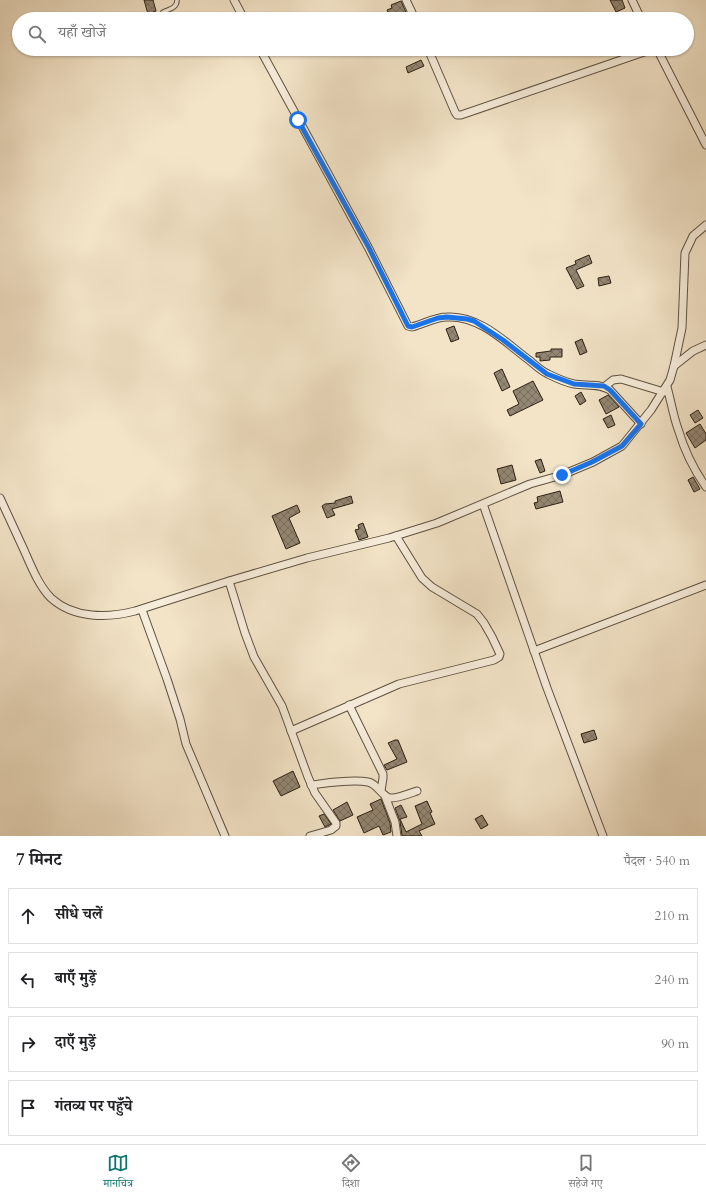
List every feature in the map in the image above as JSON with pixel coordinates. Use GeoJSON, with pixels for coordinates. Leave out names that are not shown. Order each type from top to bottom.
{"type":"FeatureCollection","features":[{"type":"Feature","properties":{"kind":"street"},"geometry":{"type":"LineString","coordinates":[[234,0],[240,12]]}},
{"type":"Feature","properties":{"kind":"street"},"geometry":{"type":"LineString","coordinates":[[406,0],[412,12]]}},
{"type":"Feature","properties":{"kind":"street"},"geometry":{"type":"LineString","coordinates":[[632,0],[638,12]]}},
{"type":"Feature","properties":{"kind":"street"},"geometry":{"type":"LineString","coordinates":[[264,56],[368,246],[408,326],[412,327],[438,318],[447,317],[474,321],[503,340],[547,374],[574,384],[604,386],[616,395],[641,424]]}},
{"type":"Feature","properties":{"kind":"street"},"geometry":{"type":"LineString","coordinates":[[431,56],[457,115],[461,115],[633,56]]}},
{"type":"Feature","properties":{"kind":"street"},"geometry":{"type":"LineString","coordinates":[[661,56],[706,145]]}},
{"type":"Feature","properties":{"kind":"street"},"geometry":{"type":"LineString","coordinates":[[0,498],[32,567],[41,584],[51,598],[66,608],[86,615],[122,615],[142,610],[229,580],[307,558],[396,536],[437,523],[530,484],[562,475],[592,462],[622,446],[641,424],[665,390],[674,366],[682,328],[685,253],[693,236],[706,225]]}},
{"type":"Feature","properties":{"kind":"street"},"geometry":{"type":"LineString","coordinates":[[674,366],[693,351],[706,345]]}},
{"type":"Feature","properties":{"kind":"street"},"geometry":{"type":"LineString","coordinates":[[604,386],[613,380],[621,379],[665,390]]}},
{"type":"Feature","properties":{"kind":"street"},"geometry":{"type":"LineString","coordinates":[[665,390],[682,440],[696,471],[706,487]]}},
{"type":"Feature","properties":{"kind":"street"},"geometry":{"type":"LineString","coordinates":[[483,504],[534,651],[603,836]]}},
{"type":"Feature","properties":{"kind":"street"},"geometry":{"type":"LineString","coordinates":[[291,731],[399,684],[494,660],[500,657],[492,637],[477,614],[432,587],[422,578],[396,536]]}},
{"type":"Feature","properties":{"kind":"street"},"geometry":{"type":"LineString","coordinates":[[229,580],[245,633],[254,656],[282,706],[312,785],[318,797],[333,818],[336,826],[333,829],[310,836]]}},
{"type":"Feature","properties":{"kind":"street"},"geometry":{"type":"LineString","coordinates":[[534,651],[706,585]]}},
{"type":"Feature","properties":{"kind":"street"},"geometry":{"type":"LineString","coordinates":[[142,610],[167,679],[180,719],[186,744],[225,836]]}},
{"type":"Feature","properties":{"kind":"street"},"geometry":{"type":"LineString","coordinates":[[349,705],[382,774],[383,794]]}},
{"type":"Feature","properties":{"kind":"street"},"geometry":{"type":"LineString","coordinates":[[312,785],[357,781],[369,782],[376,785],[383,794],[395,822],[397,836]]}},
{"type":"Feature","properties":{"kind":"street"},"geometry":{"type":"LineString","coordinates":[[383,794],[390,798],[395,798],[417,791]]}},
{"type":"Feature","properties":{"kind":"lane"},"geometry":{"type":"LineString","coordinates":[[163,12],[174,7],[177,0]]}},
{"type":"Feature","properties":{"kind":"building"},"geometry":{"type":"Polygon","coordinates":[[[144,0],[153,0],[156,11],[147,12],[144,0]]]}},
{"type":"Feature","properties":{"kind":"building"},"geometry":{"type":"Polygon","coordinates":[[[610,0],[622,0],[625,8],[616,12],[610,0]]]}},
{"type":"Feature","properties":{"kind":"building"},"geometry":{"type":"Polygon","coordinates":[[[401,1],[406,12],[388,12],[387,10],[392,8],[391,5],[401,1]]]}},
{"type":"Feature","properties":{"kind":"building"},"geometry":{"type":"Polygon","coordinates":[[[421,60],[424,66],[408,73],[406,67],[421,60]]]}},
{"type":"Feature","properties":{"kind":"building"},"geometry":{"type":"Polygon","coordinates":[[[589,255],[592,263],[576,270],[584,286],[577,289],[566,268],[576,264],[575,261],[589,255]]]}},
{"type":"Feature","properties":{"kind":"building"},"geometry":{"type":"Polygon","coordinates":[[[609,276],[611,283],[599,286],[598,278],[609,276]]]}},
{"type":"Feature","properties":{"kind":"building"},"geometry":{"type":"Polygon","coordinates":[[[454,326],[459,339],[451,342],[446,329],[454,326]]]}},
{"type":"Feature","properties":{"kind":"building"},"geometry":{"type":"Polygon","coordinates":[[[582,339],[587,352],[580,355],[575,342],[582,339]]]}},
{"type":"Feature","properties":{"kind":"building"},"geometry":{"type":"Polygon","coordinates":[[[551,349],[562,349],[562,357],[550,357],[550,360],[540,361],[540,357],[536,357],[536,353],[551,351],[551,349]]]}},
{"type":"Feature","properties":{"kind":"building"},"geometry":{"type":"Polygon","coordinates":[[[502,369],[510,387],[502,391],[494,373],[502,369]]]}},
{"type":"Feature","properties":{"kind":"building"},"geometry":{"type":"Polygon","coordinates":[[[533,381],[543,400],[510,416],[507,410],[519,404],[513,391],[533,381]]]}},
{"type":"Feature","properties":{"kind":"building"},"geometry":{"type":"Polygon","coordinates":[[[581,392],[586,401],[580,405],[575,396],[581,392]]]}},
{"type":"Feature","properties":{"kind":"building"},"geometry":{"type":"Polygon","coordinates":[[[608,395],[619,407],[606,414],[599,400],[608,395]]]}},
{"type":"Feature","properties":{"kind":"building"},"geometry":{"type":"Polygon","coordinates":[[[698,410],[703,418],[695,423],[690,415],[698,410]]]}},
{"type":"Feature","properties":{"kind":"building"},"geometry":{"type":"Polygon","coordinates":[[[611,415],[615,425],[608,428],[603,419],[611,415]]]}},
{"type":"Feature","properties":{"kind":"building"},"geometry":{"type":"Polygon","coordinates":[[[700,424],[706,434],[706,440],[695,448],[686,433],[700,424]]]}},
{"type":"Feature","properties":{"kind":"building"},"geometry":{"type":"Polygon","coordinates":[[[541,459],[545,471],[540,473],[535,461],[541,459]]]}},
{"type":"Feature","properties":{"kind":"building"},"geometry":{"type":"Polygon","coordinates":[[[512,465],[516,480],[501,484],[497,469],[512,465]]]}},
{"type":"Feature","properties":{"kind":"building"},"geometry":{"type":"Polygon","coordinates":[[[693,477],[700,489],[694,492],[688,480],[693,477]]]}},
{"type":"Feature","properties":{"kind":"building"},"geometry":{"type":"Polygon","coordinates":[[[560,491],[563,502],[536,509],[534,503],[538,502],[537,497],[560,491]]]}},
{"type":"Feature","properties":{"kind":"building"},"geometry":{"type":"Polygon","coordinates":[[[351,496],[353,503],[332,509],[335,515],[327,518],[322,506],[325,504],[335,503],[335,501],[351,496]]]}},
{"type":"Feature","properties":{"kind":"building"},"geometry":{"type":"Polygon","coordinates":[[[297,505],[300,512],[289,518],[300,543],[286,549],[272,516],[297,505]]]}},
{"type":"Feature","properties":{"kind":"building"},"geometry":{"type":"Polygon","coordinates":[[[363,523],[368,537],[359,540],[355,530],[359,529],[358,525],[363,523]]]}},
{"type":"Feature","properties":{"kind":"building"},"geometry":{"type":"Polygon","coordinates":[[[594,730],[597,739],[584,743],[581,734],[594,730]]]}},
{"type":"Feature","properties":{"kind":"building"},"geometry":{"type":"Polygon","coordinates":[[[398,740],[407,762],[387,770],[384,765],[397,759],[388,743],[398,740]]]}},
{"type":"Feature","properties":{"kind":"building"},"geometry":{"type":"Polygon","coordinates":[[[293,771],[300,787],[281,796],[273,781],[293,771]]]}},
{"type":"Feature","properties":{"kind":"building"},"geometry":{"type":"Polygon","coordinates":[[[381,799],[390,823],[391,832],[383,835],[379,826],[364,833],[357,817],[373,810],[370,804],[381,799]]]}},
{"type":"Feature","properties":{"kind":"building"},"geometry":{"type":"Polygon","coordinates":[[[427,801],[435,824],[419,831],[422,836],[402,836],[400,821],[395,808],[401,805],[407,817],[400,819],[406,832],[422,824],[415,806],[427,801]]]}},
{"type":"Feature","properties":{"kind":"building"},"geometry":{"type":"Polygon","coordinates":[[[347,802],[353,815],[340,821],[333,810],[347,802]]]}},
{"type":"Feature","properties":{"kind":"building"},"geometry":{"type":"Polygon","coordinates":[[[324,814],[331,824],[325,827],[319,816],[324,814]]]}},
{"type":"Feature","properties":{"kind":"building"},"geometry":{"type":"Polygon","coordinates":[[[482,815],[488,825],[481,829],[475,819],[482,815]]]}},
{"type":"Feature","properties":{"kind":"route"},"geometry":{"type":"LineString","coordinates":[[298,120],[368,246],[408,326],[412,327],[438,318],[447,317],[456,317],[474,321],[503,340],[547,374],[574,384],[604,386],[616,395],[641,424],[622,446],[592,462],[562,475]]}}]}
